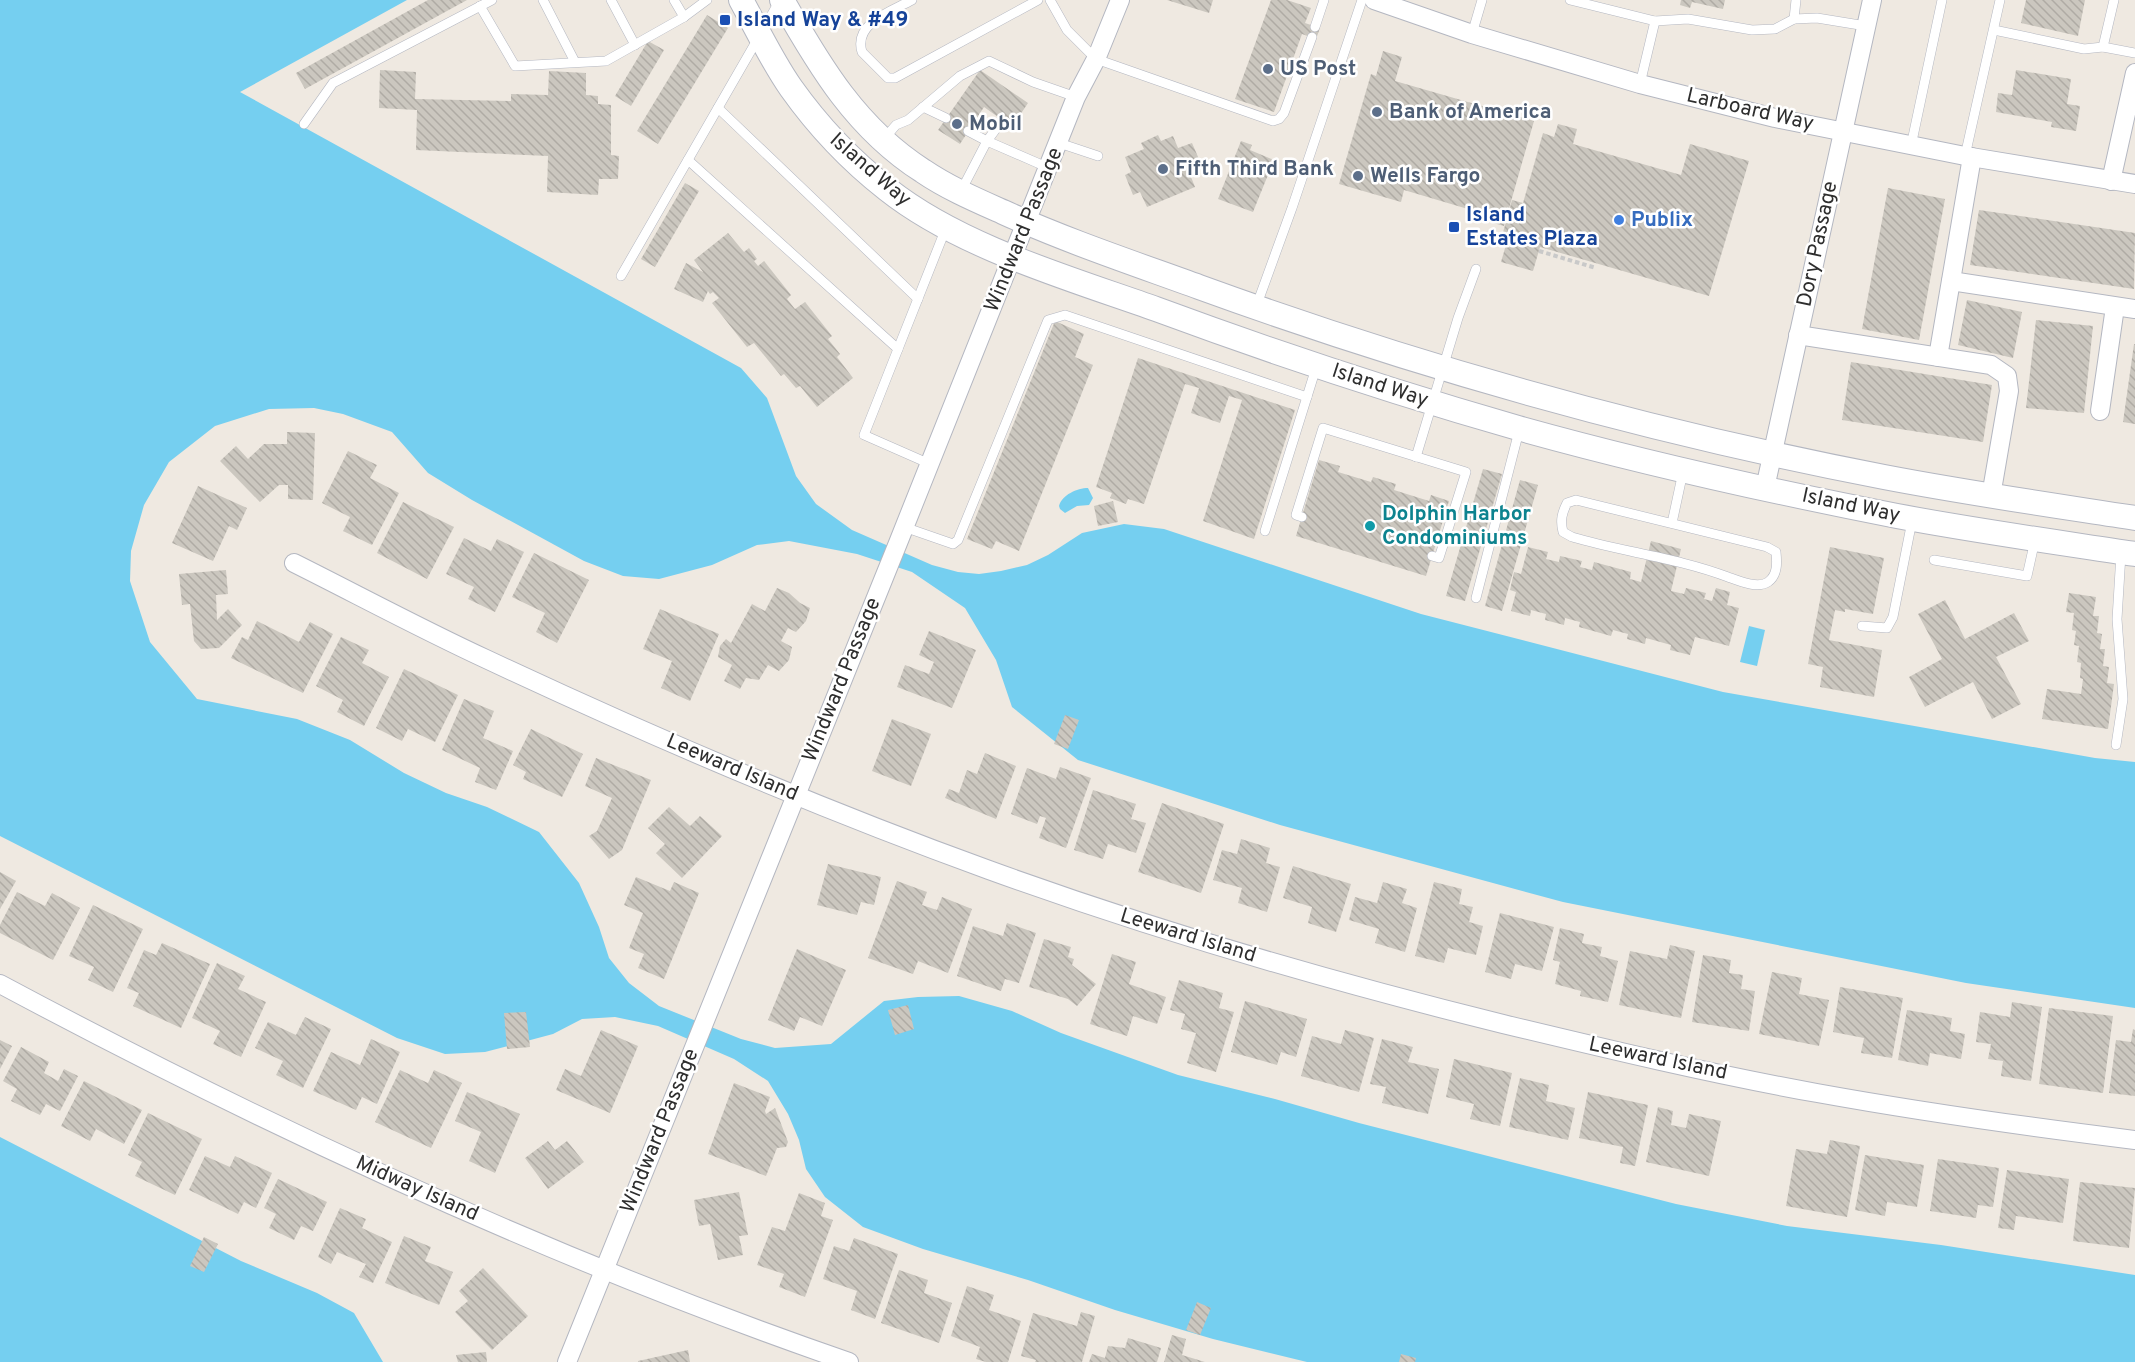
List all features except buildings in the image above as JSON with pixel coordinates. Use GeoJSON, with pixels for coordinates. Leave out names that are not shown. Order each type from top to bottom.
{"type":"FeatureCollection","features":[{"type":"Feature","properties":{"kind":"street","name":"Island Way"},"geometry":{"type":"LineString","coordinates":[[741,0],[789,85],[815,121],[847,155],[888,190],[915,209],[946,226],[1013,256],[1242,341],[1520,428],[1765,488],[1912,518],[2035,540],[2128,553]]}},
{"type":"Feature","properties":{"kind":"street","name":"Island Way"},"geometry":{"type":"LineString","coordinates":[[781,0],[815,59],[848,104],[883,141],[921,170],[960,193],[1027,223],[1256,308],[1534,395],[1772,454],[1884,477],[2135,518]]}},
{"type":"Feature","properties":{"kind":"street","name":"Windward Passage"},"geometry":{"type":"LineString","coordinates":[[567,1362],[1076,98],[1096,59],[1120,0]]}},
{"type":"Feature","properties":{"kind":"street","name":"Larboard Way"},"geometry":{"type":"LineString","coordinates":[[1374,0],[1472,33],[1640,84],[1775,118],[1969,157],[2135,184]]}},
{"type":"Feature","properties":{"kind":"street","name":"Dory Passage"},"geometry":{"type":"LineString","coordinates":[[1765,488],[1872,0]]}},
{"type":"Feature","properties":{"kind":"street"},"geometry":{"type":"LineString","coordinates":[[2111,181],[2135,73]]}},
{"type":"Feature","properties":{"kind":"street"},"geometry":{"type":"LineString","coordinates":[[1938,357],[1969,157]]}},
{"type":"Feature","properties":{"kind":"street"},"geometry":{"type":"LineString","coordinates":[[1951,281],[2135,309]]}},
{"type":"Feature","properties":{"kind":"street"},"geometry":{"type":"LineString","coordinates":[[2100,411],[2115,307]]}},
{"type":"Feature","properties":{"kind":"street"},"geometry":{"type":"LineString","coordinates":[[1798,335],[1991,365],[2007,376],[2009,391],[1991,496]]}},
{"type":"Feature","properties":{"kind":"street","name":"Leeward Island"},"geometry":{"type":"LineString","coordinates":[[294,563],[482,658],[675,745],[795,795],[989,870],[1188,938],[1393,997],[1596,1046],[1814,1092],[2021,1126],[2135,1140]]}},
{"type":"Feature","properties":{"kind":"street","name":"Midway Island"},"geometry":{"type":"LineString","coordinates":[[0,984],[287,1131],[480,1217],[604,1270],[849,1362]]}},
{"type":"Feature","properties":{"kind":"lane"},"geometry":{"type":"LineString","coordinates":[[304,124],[333,83],[492,0]]}},
{"type":"Feature","properties":{"kind":"lane"},"geometry":{"type":"LineString","coordinates":[[543,0],[575,62]]}},
{"type":"Feature","properties":{"kind":"lane"},"geometry":{"type":"LineString","coordinates":[[611,0],[635,45]]}},
{"type":"Feature","properties":{"kind":"lane"},"geometry":{"type":"LineString","coordinates":[[674,0],[684,17]]}},
{"type":"Feature","properties":{"kind":"lane"},"geometry":{"type":"LineString","coordinates":[[480,6],[515,66],[606,61],[684,17],[707,0]]}},
{"type":"Feature","properties":{"kind":"lane"},"geometry":{"type":"LineString","coordinates":[[621,276],[781,0]]}},
{"type":"Feature","properties":{"kind":"lane"},"geometry":{"type":"LineString","coordinates":[[912,0],[869,23],[864,29],[862,52],[882,75],[888,78],[894,78],[1038,0]]}},
{"type":"Feature","properties":{"kind":"lane"},"geometry":{"type":"LineString","coordinates":[[1050,0],[1067,30],[1096,59],[1273,121],[1279,119],[1284,113],[1312,37]]}},
{"type":"Feature","properties":{"kind":"lane"},"geometry":{"type":"LineString","coordinates":[[1316,27],[1324,0]]}},
{"type":"Feature","properties":{"kind":"lane"},"geometry":{"type":"LineString","coordinates":[[1256,308],[1362,0]]}},
{"type":"Feature","properties":{"kind":"lane"},"geometry":{"type":"LineString","coordinates":[[1472,33],[1482,0]]}},
{"type":"Feature","properties":{"kind":"lane"},"geometry":{"type":"LineString","coordinates":[[1571,0],[1655,21],[1688,19],[1752,30],[1775,29],[1794,19],[1817,18],[1866,26]]}},
{"type":"Feature","properties":{"kind":"lane"},"geometry":{"type":"LineString","coordinates":[[1794,19],[1796,0]]}},
{"type":"Feature","properties":{"kind":"lane"},"geometry":{"type":"LineString","coordinates":[[1911,146],[1942,0]]}},
{"type":"Feature","properties":{"kind":"lane"},"geometry":{"type":"LineString","coordinates":[[1969,157],[2000,0]]}},
{"type":"Feature","properties":{"kind":"lane"},"geometry":{"type":"LineString","coordinates":[[2103,47],[2114,0]]}},
{"type":"Feature","properties":{"kind":"lane"},"geometry":{"type":"LineString","coordinates":[[1640,84],[1655,21]]}},
{"type":"Feature","properties":{"kind":"lane"},"geometry":{"type":"LineString","coordinates":[[1994,30],[2084,49],[2103,47],[2135,53]]}},
{"type":"Feature","properties":{"kind":"lane"},"geometry":{"type":"LineString","coordinates":[[883,141],[896,125],[908,120],[960,76],[989,61],[1076,98]]}},
{"type":"Feature","properties":{"kind":"lane"},"geometry":{"type":"LineString","coordinates":[[923,107],[946,118]]}},
{"type":"Feature","properties":{"kind":"lane"},"geometry":{"type":"LineString","coordinates":[[718,108],[918,299]]}},
{"type":"Feature","properties":{"kind":"lane"},"geometry":{"type":"LineString","coordinates":[[960,193],[987,141],[1000,122]]}},
{"type":"Feature","properties":{"kind":"lane"},"geometry":{"type":"LineString","coordinates":[[968,131],[1049,168]]}},
{"type":"Feature","properties":{"kind":"lane"},"geometry":{"type":"LineString","coordinates":[[1059,143],[1098,156]]}},
{"type":"Feature","properties":{"kind":"lane"},"geometry":{"type":"LineString","coordinates":[[688,160],[898,349]]}},
{"type":"Feature","properties":{"kind":"lane"},"geometry":{"type":"LineString","coordinates":[[930,464],[864,435],[946,226]]}},
{"type":"Feature","properties":{"kind":"lane"},"geometry":{"type":"LineString","coordinates":[[1416,457],[1458,318],[1476,269]]}},
{"type":"Feature","properties":{"kind":"lane"},"geometry":{"type":"LineString","coordinates":[[901,535],[953,544],[958,540],[1048,320],[1057,316],[1065,315],[1307,397]]}},
{"type":"Feature","properties":{"kind":"lane"},"geometry":{"type":"LineString","coordinates":[[1265,531],[1317,365]]}},
{"type":"Feature","properties":{"kind":"lane"},"geometry":{"type":"LineString","coordinates":[[1302,517],[1296,515],[1323,428],[1466,472],[1439,558],[1432,556]]}},
{"type":"Feature","properties":{"kind":"lane"},"geometry":{"type":"LineString","coordinates":[[1476,598],[1520,428]]}},
{"type":"Feature","properties":{"kind":"lane"},"geometry":{"type":"LineString","coordinates":[[1672,524],[1684,470]]}},
{"type":"Feature","properties":{"kind":"lane"},"geometry":{"type":"LineString","coordinates":[[1576,500],[1672,524],[1767,547],[1776,552],[1777,565],[1774,574],[1768,582],[1759,584],[1740,581],[1712,571],[1572,537],[1563,532],[1561,522],[1562,512],[1568,503],[1576,500]]}},
{"type":"Feature","properties":{"kind":"lane"},"geometry":{"type":"LineString","coordinates":[[1862,626],[1887,628],[1893,616],[1912,518]]}},
{"type":"Feature","properties":{"kind":"lane"},"geometry":{"type":"LineString","coordinates":[[1934,560],[2027,576],[2035,540]]}},
{"type":"Feature","properties":{"kind":"lane"},"geometry":{"type":"LineString","coordinates":[[2116,745],[2123,699],[2117,619],[2128,553]]}},
{"type":"Feature","properties":{"kind":"path"},"geometry":{"type":"LineString","coordinates":[[1539,251],[1596,268]]}},
{"type":"Feature","properties":{"kind":"water"},"geometry":{"type":"Polygon","coordinates":[[[0,0],[407,0],[240,92],[741,368],[767,398],[796,476],[816,504],[852,530],[932,565],[958,572],[979,574],[1001,571],[1027,565],[1048,555],[1082,533],[1124,524],[1164,529],[1421,614],[1723,692],[2095,758],[2135,762],[2135,1008],[1966,983],[1563,902],[1280,825],[1078,760],[1012,707],[996,660],[965,608],[912,572],[857,554],[789,541],[757,545],[712,565],[659,579],[623,576],[584,561],[472,500],[428,473],[392,432],[343,414],[314,408],[269,409],[215,426],[169,462],[144,505],[131,551],[130,581],[150,642],[197,699],[297,719],[350,740],[404,773],[446,793],[487,807],[539,832],[579,883],[599,927],[609,958],[629,983],[659,1006],[741,1039],[775,1048],[831,1044],[884,1001],[959,996],[1012,1011],[1061,1033],[1178,1075],[1676,1204],[1787,1226],[1941,1245],[2135,1275],[2135,1362],[1307,1362],[1213,1339],[923,1249],[863,1227],[825,1197],[806,1169],[799,1140],[788,1114],[768,1081],[734,1059],[658,1026],[615,1017],[582,1019],[553,1034],[485,1052],[445,1054],[397,1038],[0,836],[0,0]]]}},
{"type":"Feature","properties":{"kind":"water"},"geometry":{"type":"Polygon","coordinates":[[[1088,488],[1093,498],[1089,505],[1077,506],[1065,513],[1060,509],[1061,502],[1067,495],[1079,489],[1088,488]]]}},
{"type":"Feature","properties":{"kind":"water"},"geometry":{"type":"Polygon","coordinates":[[[1749,626],[1765,630],[1757,666],[1740,662],[1749,626]]]}},
{"type":"Feature","properties":{"kind":"water"},"geometry":{"type":"Polygon","coordinates":[[[0,1137],[241,1261],[317,1293],[354,1313],[383,1362],[0,1362],[0,1137]]]}},
{"type":"Feature","properties":{"kind":"place","name":"Island Way & #49"},"geometry":{"type":"Point","coordinates":[725,20]}},
{"type":"Feature","properties":{"kind":"place","name":"US Post"},"geometry":{"type":"Point","coordinates":[1268,69]}},
{"type":"Feature","properties":{"kind":"place","name":"Bank of America"},"geometry":{"type":"Point","coordinates":[1377,112]}},
{"type":"Feature","properties":{"kind":"place","name":"Mobil"},"geometry":{"type":"Point","coordinates":[957,124]}},
{"type":"Feature","properties":{"kind":"place","name":"Fifth Third Bank"},"geometry":{"type":"Point","coordinates":[1163,169]}},
{"type":"Feature","properties":{"kind":"place","name":"Wells Fargo"},"geometry":{"type":"Point","coordinates":[1358,176]}},
{"type":"Feature","properties":{"kind":"place","name":"Publix"},"geometry":{"type":"Point","coordinates":[1619,220]}},
{"type":"Feature","properties":{"kind":"place","name":"Island Estates Plaza"},"geometry":{"type":"Point","coordinates":[1454,227]}},
{"type":"Feature","properties":{"kind":"place","name":"Dolphin Harbor Condominiums"},"geometry":{"type":"Point","coordinates":[1370,526]}}]}
